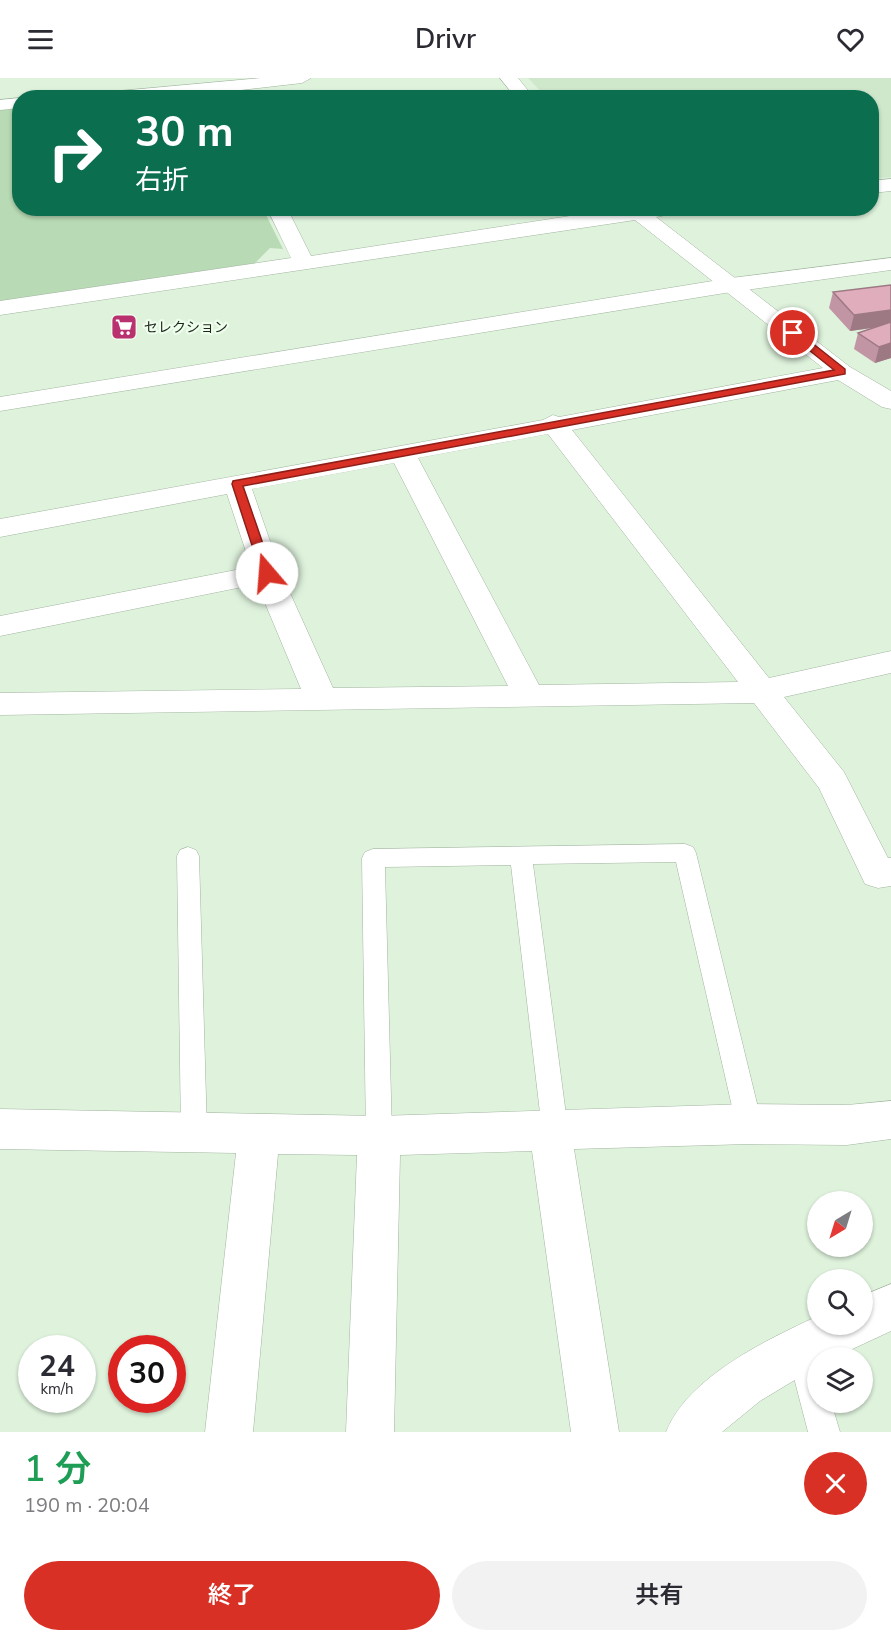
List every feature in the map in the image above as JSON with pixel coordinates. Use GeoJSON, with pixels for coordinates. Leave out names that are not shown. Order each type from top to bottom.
{"type":"FeatureCollection","features":[{"type":"Feature","properties":{"kind":"street"},"geometry":{"type":"LineString","coordinates":[[234,90],[302,78]]}},
{"type":"Feature","properties":{"kind":"street"},"geometry":{"type":"LineString","coordinates":[[509,78],[519,90]]}},
{"type":"Feature","properties":{"kind":"street"},"geometry":{"type":"LineString","coordinates":[[281,216],[304,263]]}},
{"type":"Feature","properties":{"kind":"street"},"geometry":{"type":"LineString","coordinates":[[0,308],[602,216]]}},
{"type":"Feature","properties":{"kind":"street"},"geometry":{"type":"LineString","coordinates":[[641,216],[842,372],[891,402]]}},
{"type":"Feature","properties":{"kind":"street"},"geometry":{"type":"LineString","coordinates":[[0,404],[731,285],[891,264]]}},
{"type":"Feature","properties":{"kind":"street"},"geometry":{"type":"LineString","coordinates":[[0,528],[553,423],[842,372]]}},
{"type":"Feature","properties":{"kind":"street"},"geometry":{"type":"LineString","coordinates":[[553,423],[832,781],[878,874],[891,872]]}},
{"type":"Feature","properties":{"kind":"street"},"geometry":{"type":"LineString","coordinates":[[402,453],[529,696]]}},
{"type":"Feature","properties":{"kind":"street"},"geometry":{"type":"LineString","coordinates":[[237,484],[267,573],[322,700]]}},
{"type":"Feature","properties":{"kind":"street"},"geometry":{"type":"LineString","coordinates":[[0,626],[267,573]]}},
{"type":"Feature","properties":{"kind":"street"},"geometry":{"type":"LineString","coordinates":[[0,704],[725,694],[762,691],[891,662]]}},
{"type":"Feature","properties":{"kind":"street"},"geometry":{"type":"LineString","coordinates":[[0,1129],[379,1136],[749,1124],[847,1125],[891,1120]]}},
{"type":"Feature","properties":{"kind":"street"},"geometry":{"type":"LineString","coordinates":[[553,1130],[595,1432]]}},
{"type":"Feature","properties":{"kind":"street"},"geometry":{"type":"LineString","coordinates":[[229,1432],[259,1134]]}},
{"type":"Feature","properties":{"kind":"street"},"geometry":{"type":"LineString","coordinates":[[370,1432],[379,1136]]}},
{"type":"Feature","properties":{"kind":"street"},"geometry":{"type":"LineString","coordinates":[[873,1315],[891,1307]]}},
{"type":"Feature","properties":{"kind":"street"},"geometry":{"type":"LineString","coordinates":[[690,1432],[706,1411],[801,1347],[828,1335]]}},
{"type":"Feature","properties":{"kind":"lane"},"geometry":{"type":"LineString","coordinates":[[379,1136],[373,858],[685,853],[749,1124]]}},
{"type":"Feature","properties":{"kind":"lane"},"geometry":{"type":"LineString","coordinates":[[521,855],[553,1130]]}},
{"type":"Feature","properties":{"kind":"lane"},"geometry":{"type":"LineString","coordinates":[[188,856],[194,1133]]}},
{"type":"Feature","properties":{"kind":"lane"},"geometry":{"type":"LineString","coordinates":[[801,1347],[824,1432]]}},
{"type":"Feature","properties":{"kind":"shaded area"},"geometry":{"type":"Polygon","coordinates":[[[528,78],[891,78],[891,177],[879,178],[879,90],[539,90],[528,78]]]}},
{"type":"Feature","properties":{"kind":"shaded area"},"geometry":{"type":"Polygon","coordinates":[[[12,107],[12,216],[266,216],[283,249],[270,248],[255,263],[0,301],[0,108],[12,107]]]}},
{"type":"Feature","properties":{"kind":"building"},"geometry":{"type":"Polygon","coordinates":[[[891,285],[891,310],[854,315],[833,292],[891,285]]]}},
{"type":"Feature","properties":{"kind":"building"},"geometry":{"type":"Polygon","coordinates":[[[891,322],[891,343],[879,347],[858,333],[891,322]]]}},
{"type":"Feature","properties":{"kind":"place","name":"セレクション"},"geometry":{"type":"Point","coordinates":[124,327]}},
{"type":"Feature","properties":{"kind":"route"},"geometry":{"type":"LineString","coordinates":[[267,573],[237,484],[553,423],[842,372],[793,333]]}}]}
